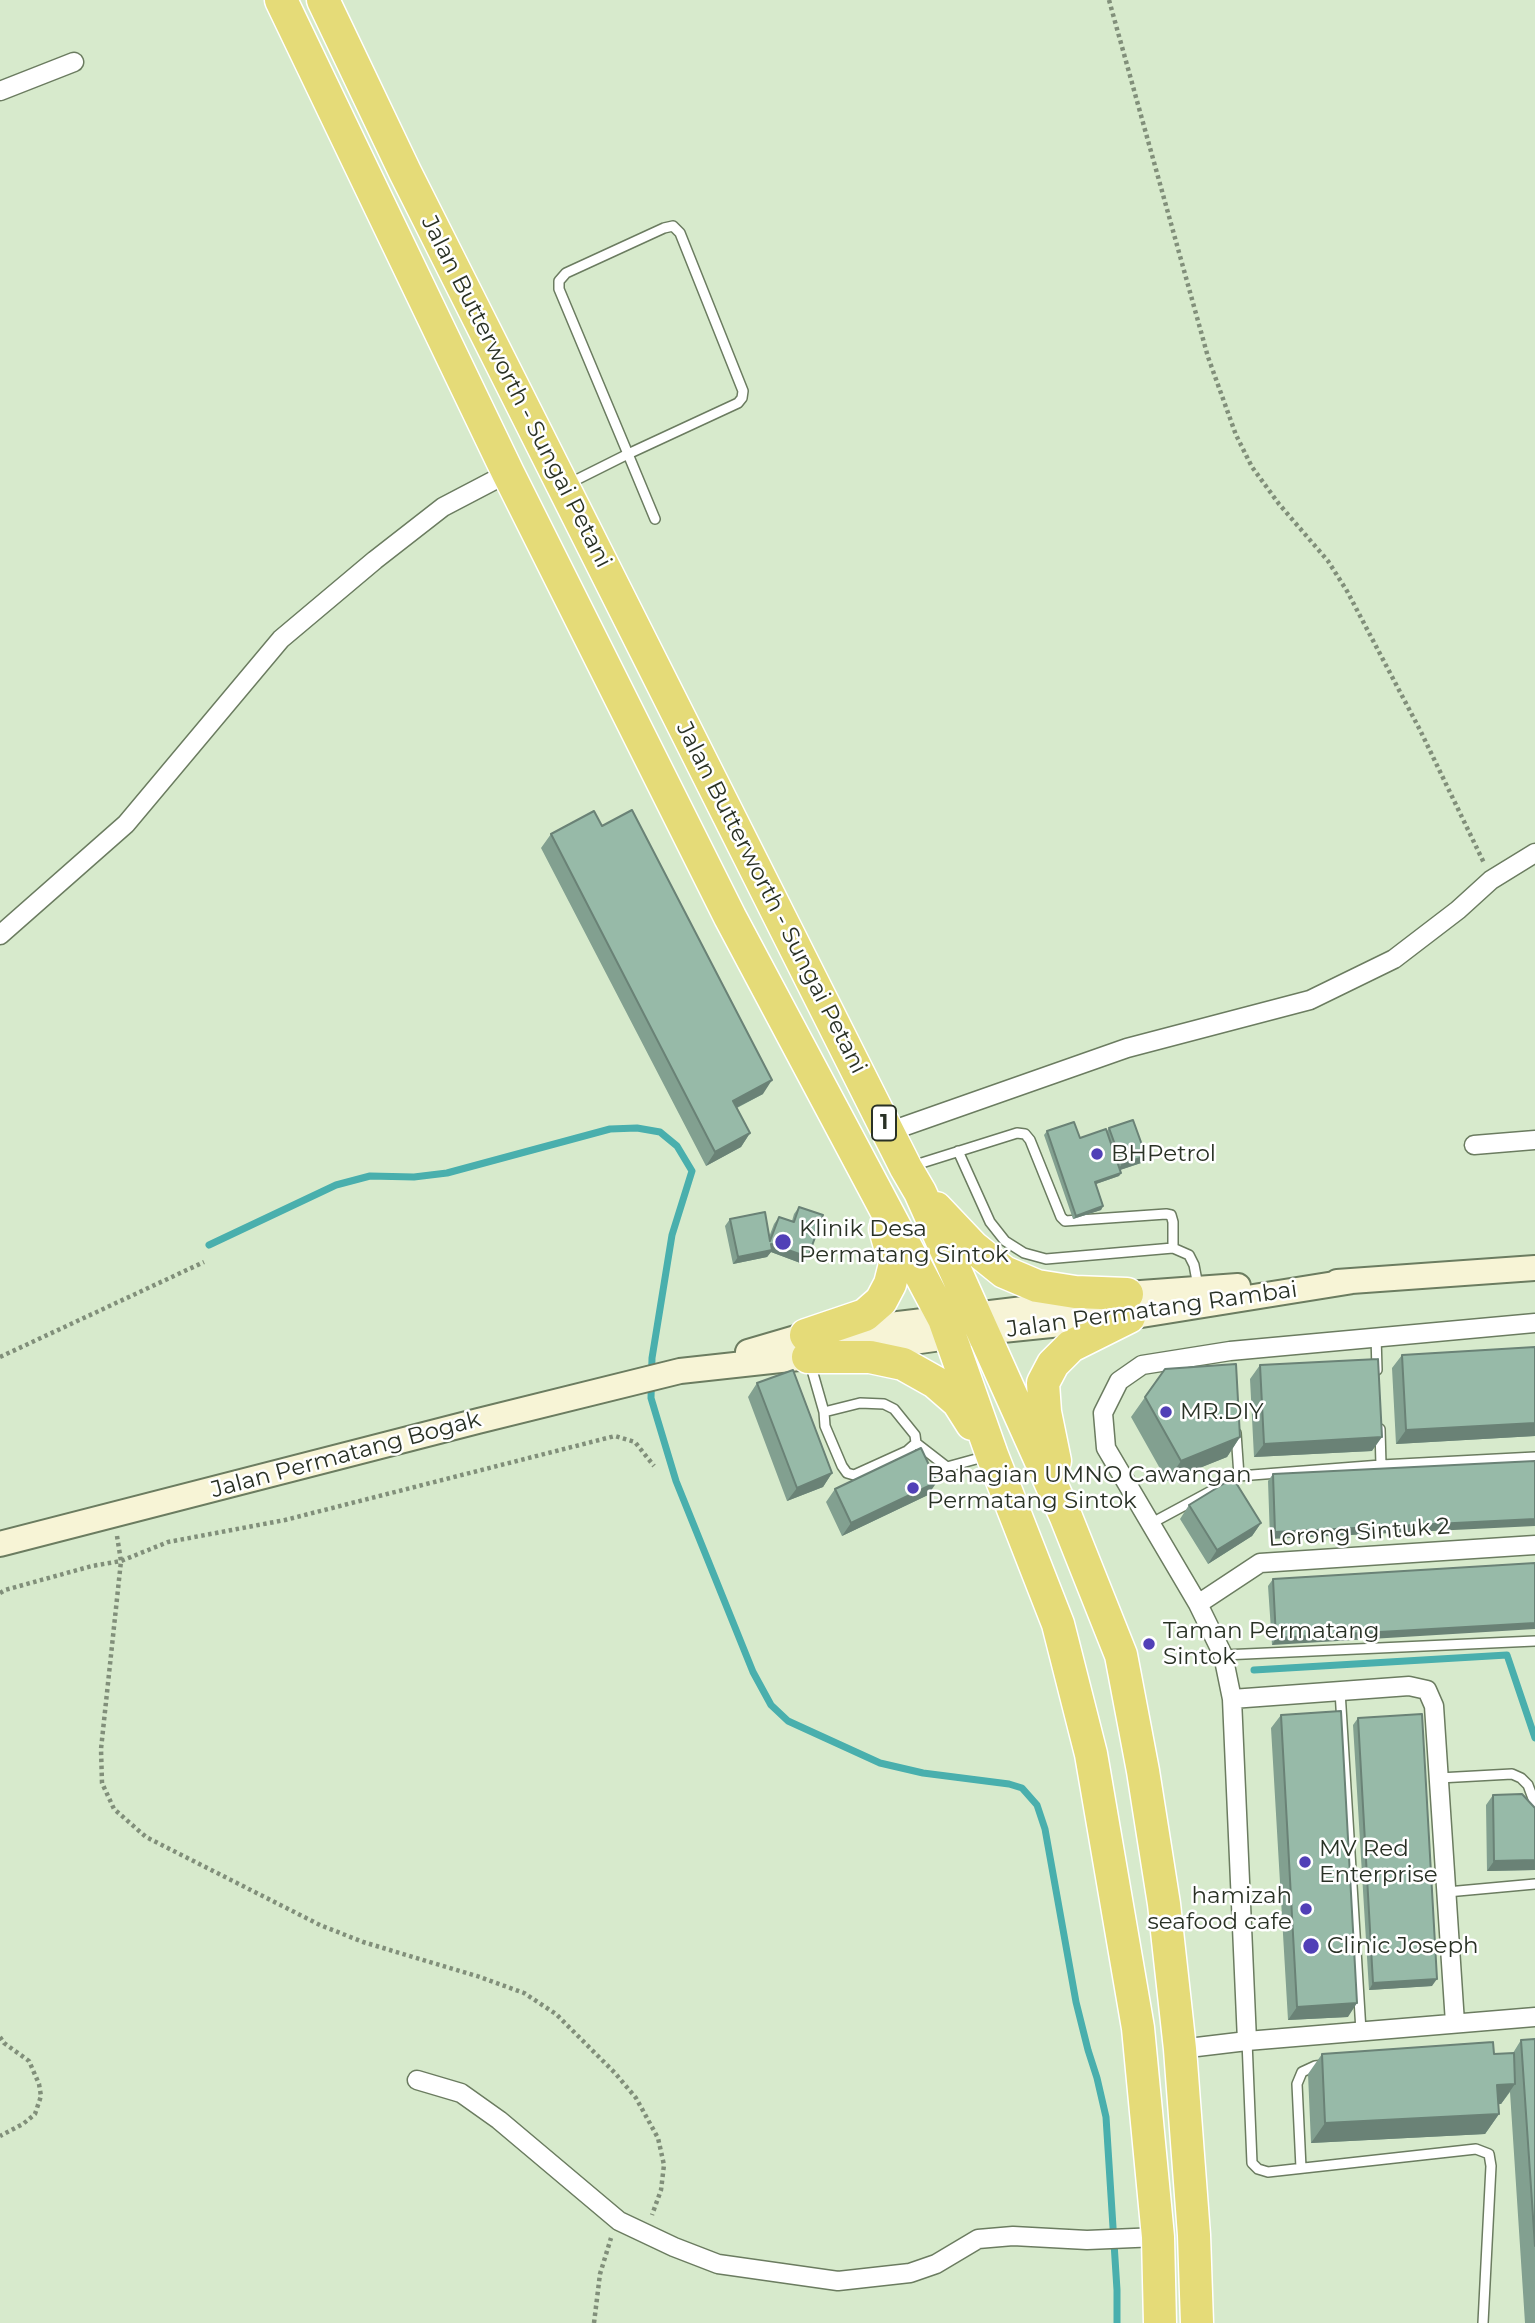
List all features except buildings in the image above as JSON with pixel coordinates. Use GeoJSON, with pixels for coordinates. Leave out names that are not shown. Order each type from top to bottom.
{"type":"FeatureCollection","features":[{"type":"Feature","properties":{"kind":"highway","name":"Jalan Butterworth - Sungai Petani"},"geometry":{"type":"LineString","coordinates":[[281,0],[497,478],[873,1183],[947,1328],[992,1455],[1058,1624],[1091,1754],[1138,2028],[1147,2238],[1160,2323]]}},
{"type":"Feature","properties":{"kind":"highway","name":"Jalan Butterworth - Sungai Petani"},"geometry":{"type":"LineString","coordinates":[[323,0],[405,172],[577,480],[913,1180],[1066,1517],[1121,1655],[1164,1904],[1180,2049],[1194,2235],[1197,2323]]}},
{"type":"Feature","properties":{"kind":"highway"},"geometry":{"type":"LineString","coordinates":[[913,1180],[973,1247],[1004,1272],[1037,1286],[1128,1305]]}},
{"type":"Feature","properties":{"kind":"highway"},"geometry":{"type":"LineString","coordinates":[[807,1346],[866,1315],[881,1301],[890,1284],[895,1264],[873,1183]]}},
{"type":"Feature","properties":{"kind":"highway"},"geometry":{"type":"LineString","coordinates":[[1066,1517],[1045,1412],[1043,1383],[1054,1364],[1071,1346],[1128,1305]]}},
{"type":"Feature","properties":{"kind":"highway"},"geometry":{"type":"LineString","coordinates":[[807,1346],[903,1364],[935,1382],[958,1402],[992,1455]]}},
{"type":"Feature","properties":{"kind":"street"},"geometry":{"type":"LineString","coordinates":[[0,91],[74,62]]}},
{"type":"Feature","properties":{"kind":"street"},"geometry":{"type":"LineString","coordinates":[[0,935],[126,824],[281,639],[443,507],[497,478]]}},
{"type":"Feature","properties":{"kind":"street"},"geometry":{"type":"LineString","coordinates":[[888,1132],[1127,1048],[1310,1000],[1394,959],[1458,910],[1491,880],[1535,853]]}},
{"type":"Feature","properties":{"kind":"street"},"geometry":{"type":"LineString","coordinates":[[1474,1145],[1535,1140]]}},
{"type":"Feature","properties":{"kind":"street","name":"Jalan Permatang Rambai"},"geometry":{"type":"LineString","coordinates":[[1128,1305],[1198,1288],[1353,1281],[1535,1268]]}},
{"type":"Feature","properties":{"kind":"street","name":"Jalan Permatang Rambai"},"geometry":{"type":"LineString","coordinates":[[947,1328],[979,1324],[1074,1303],[1128,1305],[1353,1281]]}},
{"type":"Feature","properties":{"kind":"street"},"geometry":{"type":"LineString","coordinates":[[1247,2040],[1232,1699],[1223,1655],[1198,1604],[1106,1448],[1103,1413],[1119,1381],[1142,1365],[1230,1358],[1376,1336],[1535,1323]]}},
{"type":"Feature","properties":{"kind":"street","name":"Jalan Permatang Bogak"},"geometry":{"type":"LineString","coordinates":[[0,1544],[636,1381],[807,1346],[947,1328]]}},
{"type":"Feature","properties":{"kind":"street","name":"Lorong Sintuk 2"},"geometry":{"type":"LineString","coordinates":[[1198,1604],[1260,1563],[1535,1545]]}},
{"type":"Feature","properties":{"kind":"street"},"geometry":{"type":"LineString","coordinates":[[1232,1699],[1409,1686],[1427,1690],[1434,1706],[1455,2023]]}},
{"type":"Feature","properties":{"kind":"street"},"geometry":{"type":"LineString","coordinates":[[1180,2049],[1247,2040],[1535,2017]]}},
{"type":"Feature","properties":{"kind":"street"},"geometry":{"type":"LineString","coordinates":[[417,2080],[461,2093],[499,2120],[619,2221],[718,2264],[838,2281],[910,2273],[936,2264],[978,2239],[1013,2236],[1087,2240],[1147,2238]]}},
{"type":"Feature","properties":{"kind":"lane"},"geometry":{"type":"LineString","coordinates":[[577,480],[628,454],[738,403],[741,398],[743,390],[680,233],[673,226],[566,273],[559,281],[559,289],[628,454],[655,519]]}},
{"type":"Feature","properties":{"kind":"lane"},"geometry":{"type":"LineString","coordinates":[[913,1180],[958,1151],[1017,1133],[1025,1134],[1030,1140],[1060,1217],[1065,1222],[1166,1214],[1171,1216],[1173,1222],[1173,1248]]}},
{"type":"Feature","properties":{"kind":"lane"},"geometry":{"type":"LineString","coordinates":[[958,1151],[990,1222],[1005,1241],[1024,1253],[1046,1259],[1173,1248],[1189,1255],[1194,1265],[1198,1288]]}},
{"type":"Feature","properties":{"kind":"lane"},"geometry":{"type":"LineString","coordinates":[[1376,1336],[1378,1375]]}},
{"type":"Feature","properties":{"kind":"lane"},"geometry":{"type":"LineString","coordinates":[[807,1346],[825,1426],[847,1473],[854,1475],[907,1451],[916,1443]]}},
{"type":"Feature","properties":{"kind":"lane"},"geometry":{"type":"LineString","coordinates":[[824,1412],[860,1403],[884,1404],[894,1409],[915,1435],[916,1443],[947,1466],[992,1455]]}},
{"type":"Feature","properties":{"kind":"lane"},"geometry":{"type":"LineString","coordinates":[[1379,1414],[1381,1465]]}},
{"type":"Feature","properties":{"kind":"lane"},"geometry":{"type":"LineString","coordinates":[[1235,1421],[1239,1476]]}},
{"type":"Feature","properties":{"kind":"lane"},"geometry":{"type":"LineString","coordinates":[[1150,1524],[1239,1476],[1535,1457]]}},
{"type":"Feature","properties":{"kind":"lane"},"geometry":{"type":"LineString","coordinates":[[1223,1655],[1535,1641]]}},
{"type":"Feature","properties":{"kind":"lane"},"geometry":{"type":"LineString","coordinates":[[1340,1691],[1361,2031]]}},
{"type":"Feature","properties":{"kind":"lane"},"geometry":{"type":"LineString","coordinates":[[1439,1778],[1512,1774],[1528,1785],[1535,1804]]}},
{"type":"Feature","properties":{"kind":"lane"},"geometry":{"type":"LineString","coordinates":[[1447,1892],[1535,1884]]}},
{"type":"Feature","properties":{"kind":"lane"},"geometry":{"type":"LineString","coordinates":[[1247,2040],[1252,2163],[1258,2169],[1268,2172],[1476,2149],[1489,2154],[1491,2166],[1483,2323]]}},
{"type":"Feature","properties":{"kind":"lane"},"geometry":{"type":"LineString","coordinates":[[1301,2168],[1297,2084],[1302,2072],[1315,2066],[1329,2065]]}},
{"type":"Feature","properties":{"kind":"path"},"geometry":{"type":"LineString","coordinates":[[1108,0],[1208,357],[1236,435],[1252,467],[1279,504],[1328,561],[1347,591],[1420,730],[1491,880]]}},
{"type":"Feature","properties":{"kind":"path"},"geometry":{"type":"LineString","coordinates":[[0,1357],[204,1262]]}},
{"type":"Feature","properties":{"kind":"path"},"geometry":{"type":"LineString","coordinates":[[0,1593],[92,1566],[121,1561],[168,1542],[285,1520],[615,1436],[635,1442],[654,1466]]}},
{"type":"Feature","properties":{"kind":"path"},"geometry":{"type":"LineString","coordinates":[[113,1515],[121,1561],[101,1749],[102,1783],[114,1809],[146,1837],[320,1925],[363,1942],[524,1993],[556,2014],[636,2098],[659,2138],[664,2165],[661,2190],[645,2233]]}},
{"type":"Feature","properties":{"kind":"path"},"geometry":{"type":"LineString","coordinates":[[0,2036],[4,2043],[29,2061],[41,2096],[34,2114],[23,2124],[0,2136]]}},
{"type":"Feature","properties":{"kind":"path"},"geometry":{"type":"LineString","coordinates":[[594,2323],[600,2274],[607,2246],[619,2221]]}},
{"type":"Feature","properties":{"kind":"waterway"},"geometry":{"type":"LineString","coordinates":[[209,1245],[336,1185],[370,1176],[414,1177],[447,1173],[610,1129],[637,1128],[660,1132],[677,1146],[692,1171],[672,1235],[652,1358],[651,1398],[676,1481],[753,1672],[771,1705],[788,1721],[880,1763],[923,1773],[1022,1788],[1037,1805],[1045,1829],[1076,2002],[1106,2117],[1117,2323]]}},
{"type":"Feature","properties":{"kind":"waterway"},"geometry":{"type":"LineString","coordinates":[[1254,1670],[1507,1655],[1535,1738]]}},
{"type":"Feature","properties":{"kind":"place","name":"BHPetrol"},"geometry":{"type":"Point","coordinates":[1097,1154]}},
{"type":"Feature","properties":{"kind":"place","name":"Klinik Desa Permatang Sintok"},"geometry":{"type":"Point","coordinates":[783,1242]}},
{"type":"Feature","properties":{"kind":"place","name":"MR.DIY"},"geometry":{"type":"Point","coordinates":[1166,1412]}},
{"type":"Feature","properties":{"kind":"place","name":"Bahagian UMNO Cawangan Permatang Sintok"},"geometry":{"type":"Point","coordinates":[913,1488]}},
{"type":"Feature","properties":{"kind":"place","name":"Taman Permatang Sintok"},"geometry":{"type":"Point","coordinates":[1149,1644]}},
{"type":"Feature","properties":{"kind":"place","name":"MV Red Enterprise"},"geometry":{"type":"Point","coordinates":[1305,1862]}},
{"type":"Feature","properties":{"kind":"place","name":"hamizah seafood cafe"},"geometry":{"type":"Point","coordinates":[1306,1909]}},
{"type":"Feature","properties":{"kind":"place","name":"Clinic Joseph"},"geometry":{"type":"Point","coordinates":[1311,1946]}}]}
